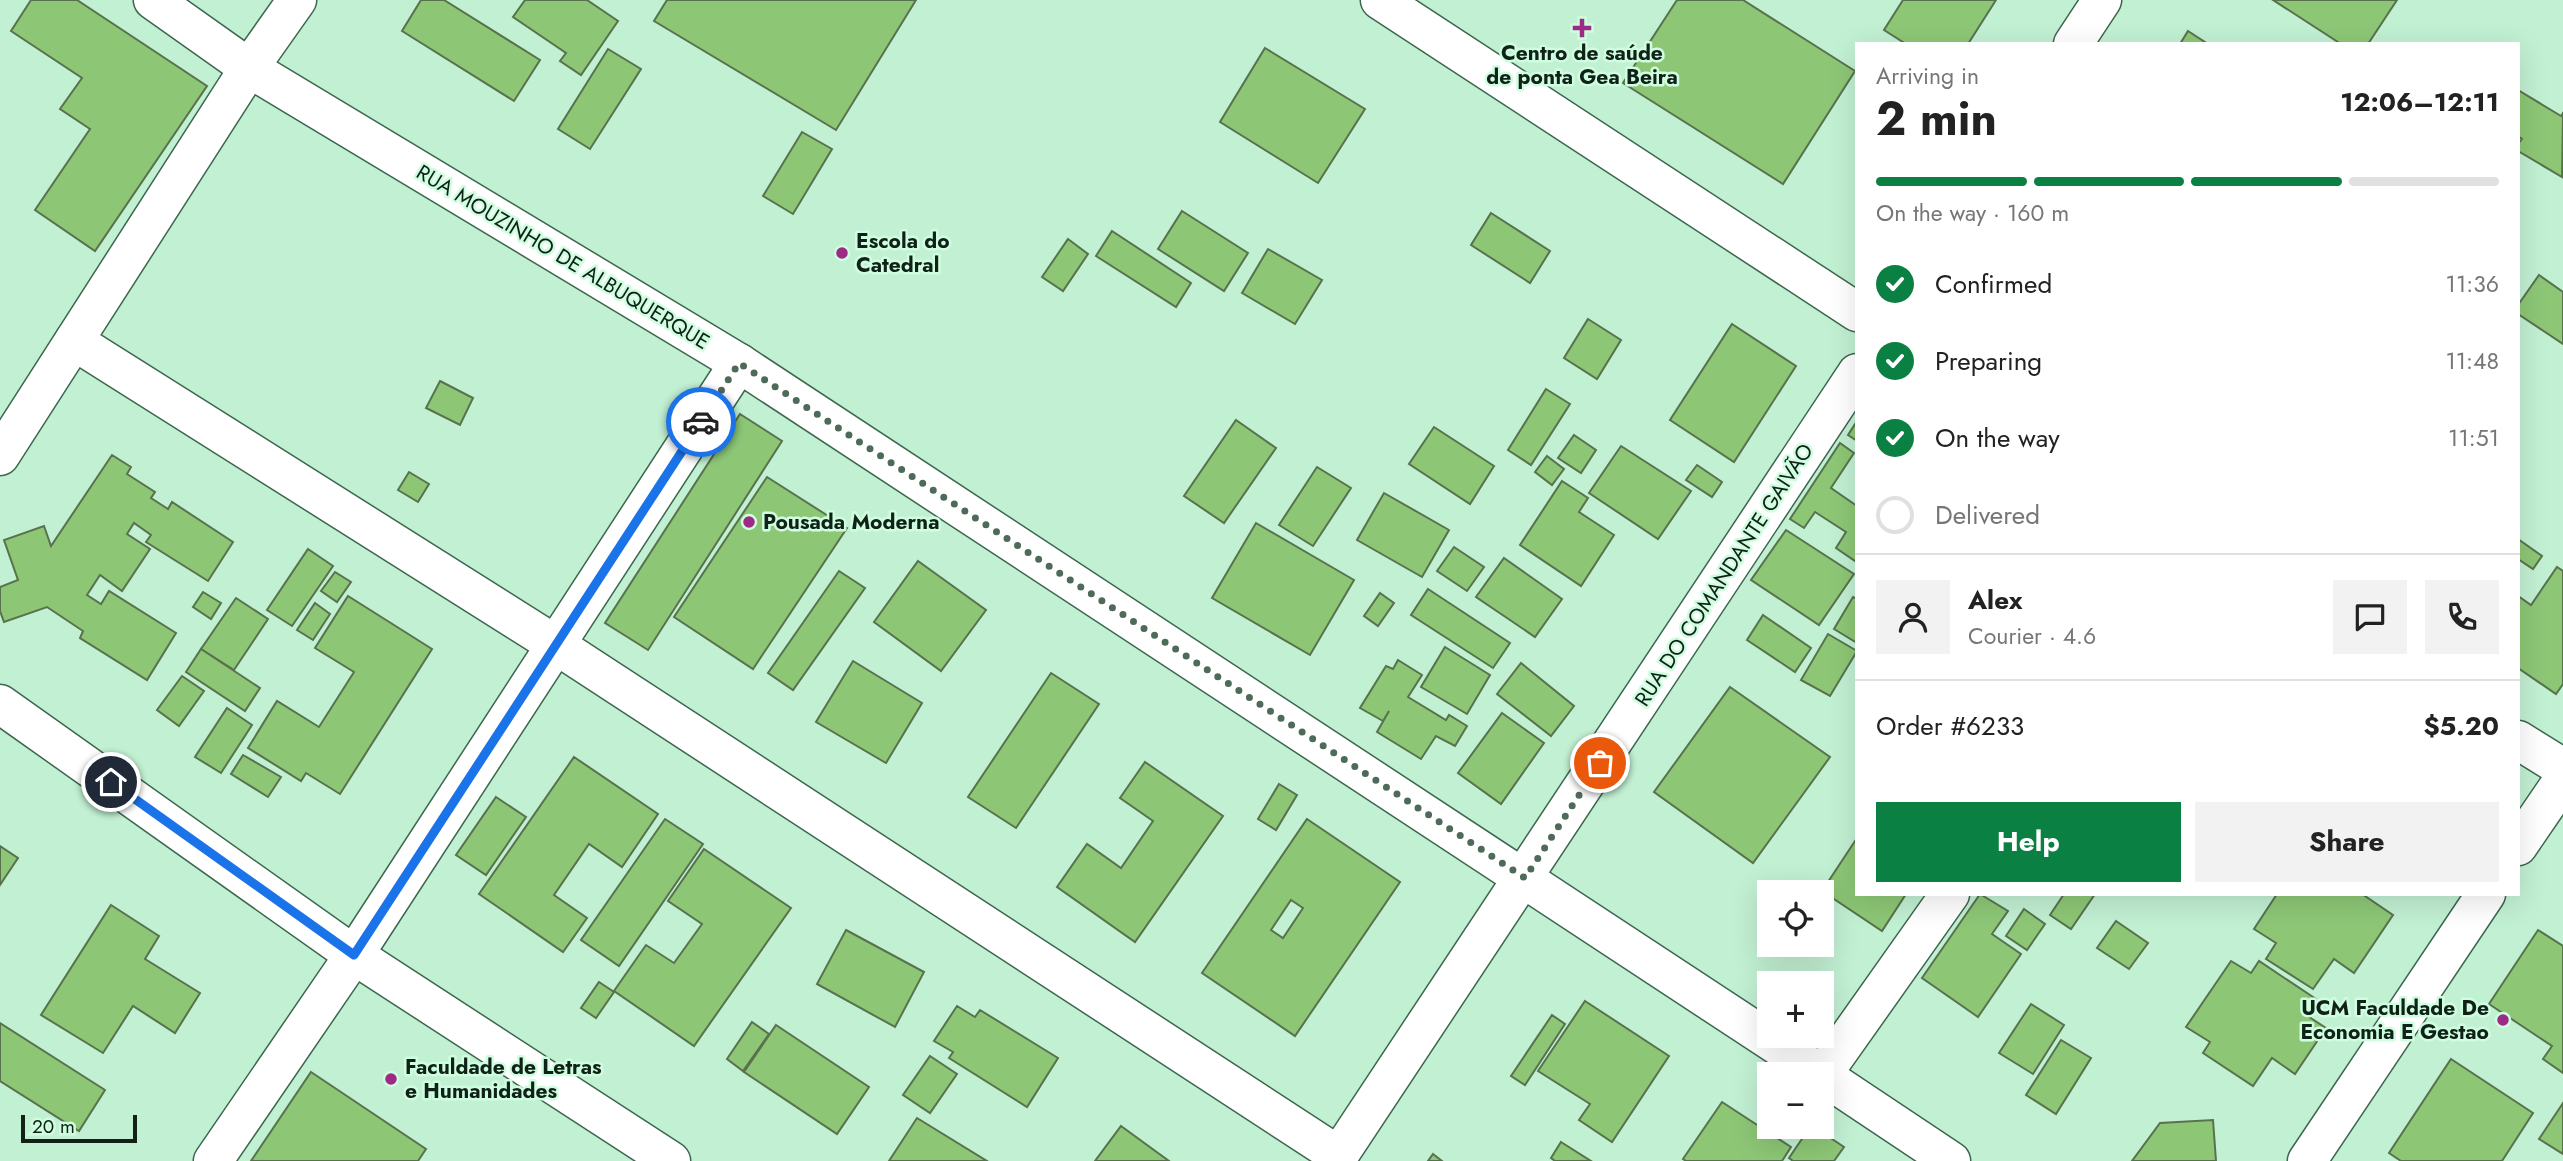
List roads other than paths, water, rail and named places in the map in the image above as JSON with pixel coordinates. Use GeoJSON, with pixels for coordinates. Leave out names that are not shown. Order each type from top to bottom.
{"type":"FeatureCollection","features":[{"type":"Feature","properties":{"kind":"street","name":"RUA MOUZINHO DE ALBUQUERQUE"},"geometry":{"type":"LineString","coordinates":[[153,0],[249,68],[739,363],[1801,1062]]}},
{"type":"Feature","properties":{"kind":"street"},"geometry":{"type":"LineString","coordinates":[[0,456],[249,68],[297,0]]}},
{"type":"Feature","properties":{"kind":"street"},"geometry":{"type":"LineString","coordinates":[[1380,0],[1855,311]]}},
{"type":"Feature","properties":{"kind":"street"},"geometry":{"type":"LineString","coordinates":[[2074,42],[2102,0]]}},
{"type":"Feature","properties":{"kind":"street"},"geometry":{"type":"LineString","coordinates":[[74,341],[556,645],[1337,1158]]}},
{"type":"Feature","properties":{"kind":"street"},"geometry":{"type":"LineString","coordinates":[[213,1161],[354,955],[739,363]]}},
{"type":"Feature","properties":{"kind":"street","name":"RUA DO COMANDANTE GAIVÃO"},"geometry":{"type":"LineString","coordinates":[[1337,1158],[1855,376]]}},
{"type":"Feature","properties":{"kind":"street"},"geometry":{"type":"LineString","coordinates":[[0,704],[354,955],[671,1161]]}},
{"type":"Feature","properties":{"kind":"street"},"geometry":{"type":"LineString","coordinates":[[2520,741],[2563,768]]}},
{"type":"Feature","properties":{"kind":"street"},"geometry":{"type":"LineString","coordinates":[[2520,843],[2563,779]]}},
{"type":"Feature","properties":{"kind":"street"},"geometry":{"type":"LineString","coordinates":[[1830,1062],[1949,896]]}},
{"type":"Feature","properties":{"kind":"street"},"geometry":{"type":"LineString","coordinates":[[2307,1161],[2485,896]]}},
{"type":"Feature","properties":{"kind":"street","name":"RUA MOUZINHO DE ALBUQUERQUE"},"geometry":{"type":"LineString","coordinates":[[1834,1084],[1951,1161]]}},
{"type":"Feature","properties":{"kind":"place","name":"Centro de saúde de ponta Gea Beira"},"geometry":{"type":"Point","coordinates":[1582,28]}},
{"type":"Feature","properties":{"kind":"place","name":"Escola do Catedral"},"geometry":{"type":"Point","coordinates":[842,253]}},
{"type":"Feature","properties":{"kind":"place","name":"Pousada Moderna"},"geometry":{"type":"Point","coordinates":[749,522]}},
{"type":"Feature","properties":{"kind":"place","name":"UCM Faculdade De Economia E Gestao"},"geometry":{"type":"Point","coordinates":[2503,1020]}},
{"type":"Feature","properties":{"kind":"place","name":"Faculdade de Letras e Humanidades"},"geometry":{"type":"Point","coordinates":[391,1079]}}]}
